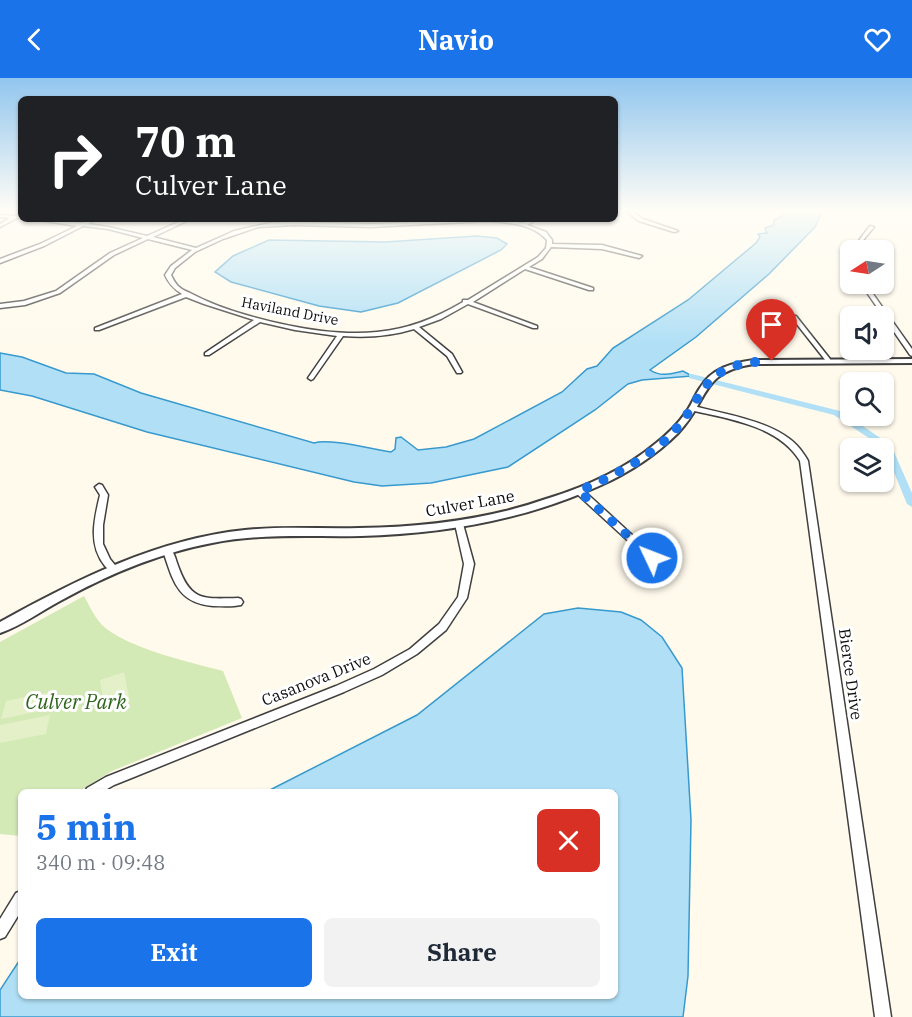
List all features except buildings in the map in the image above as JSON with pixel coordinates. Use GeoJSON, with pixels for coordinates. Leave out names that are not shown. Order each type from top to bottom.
{"type":"FeatureCollection","features":[{"type":"Feature","properties":{"kind":"street"},"geometry":{"type":"LineString","coordinates":[[0,306],[25,303],[58,292],[111,256]]}},
{"type":"Feature","properties":{"kind":"street","name":"Haviland Drive"},"geometry":{"type":"LineString","coordinates":[[186,256],[180,259],[169,272],[171,284],[188,294],[208,304],[258,320],[342,334],[384,333],[415,327],[465,301],[541,256]]}},
{"type":"Feature","properties":{"kind":"street"},"geometry":{"type":"LineString","coordinates":[[524,267],[591,289]]}},
{"type":"Feature","properties":{"kind":"street"},"geometry":{"type":"LineString","coordinates":[[97,329],[188,294]]}},
{"type":"Feature","properties":{"kind":"street"},"geometry":{"type":"LineString","coordinates":[[871,294],[912,354]]}},
{"type":"Feature","properties":{"kind":"street"},"geometry":{"type":"LineString","coordinates":[[465,301],[535,327]]}},
{"type":"Feature","properties":{"kind":"street"},"geometry":{"type":"LineString","coordinates":[[794,317],[828,360]]}},
{"type":"Feature","properties":{"kind":"street"},"geometry":{"type":"LineString","coordinates":[[207,354],[258,320]]}},
{"type":"Feature","properties":{"kind":"street"},"geometry":{"type":"LineString","coordinates":[[415,327],[450,355],[459,372]]}},
{"type":"Feature","properties":{"kind":"street"},"geometry":{"type":"LineString","coordinates":[[311,378],[342,334]]}},
{"type":"Feature","properties":{"kind":"street","name":"Culver Lane"},"geometry":{"type":"LineString","coordinates":[[0,628],[41,605],[114,570],[168,551],[219,538],[272,531],[397,531],[459,524],[518,512],[579,491],[647,454],[675,431],[693,408],[709,380],[724,369],[754,362],[912,361]]}},
{"type":"Feature","properties":{"kind":"street","name":"Bierce Drive"},"geometry":{"type":"LineString","coordinates":[[693,408],[783,437],[797,448],[804,461],[882,1017]]}},
{"type":"Feature","properties":{"kind":"street"},"geometry":{"type":"LineString","coordinates":[[99,487],[105,495],[96,538],[102,556],[114,570]]}},
{"type":"Feature","properties":{"kind":"street"},"geometry":{"type":"LineString","coordinates":[[579,491],[652,558]]}},
{"type":"Feature","properties":{"kind":"street","name":"Casanova Drive"},"geometry":{"type":"LineString","coordinates":[[96,789],[110,781],[343,687],[408,657],[449,620],[465,588],[469,561],[459,524]]}},
{"type":"Feature","properties":{"kind":"street"},"geometry":{"type":"LineString","coordinates":[[168,551],[181,589],[196,599],[214,603],[238,602]]}},
{"type":"Feature","properties":{"kind":"street"},"geometry":{"type":"LineString","coordinates":[[0,932],[18,903]]}},
{"type":"Feature","properties":{"kind":"green space","name":"Culver Park"},"geometry":{"type":"Polygon","coordinates":[[[84,596],[101,624],[112,633],[141,647],[176,659],[223,671],[242,718],[112,771],[83,789],[18,789],[18,836],[0,834],[0,642],[84,596]]]}},
{"type":"Feature","properties":{"kind":"green space"},"geometry":{"type":"Polygon","coordinates":[[[124,672],[130,702],[105,711],[100,680],[124,672]]]}},
{"type":"Feature","properties":{"kind":"green space"},"geometry":{"type":"Polygon","coordinates":[[[55,691],[51,709],[1,719],[6,701],[55,691]]]}},
{"type":"Feature","properties":{"kind":"green space"},"geometry":{"type":"Polygon","coordinates":[[[50,715],[46,734],[0,743],[0,725],[50,715]]]}},
{"type":"Feature","properties":{"kind":"water"},"geometry":{"type":"Polygon","coordinates":[[[233,256],[490,256],[398,303],[361,312],[319,306],[231,282],[215,272],[233,256]]]}},
{"type":"Feature","properties":{"kind":"water"},"geometry":{"type":"Polygon","coordinates":[[[741,256],[787,256],[696,337],[650,370],[662,374],[683,371],[692,376],[642,380],[628,384],[595,410],[508,467],[431,483],[382,486],[354,482],[147,432],[32,396],[0,390],[0,353],[22,357],[66,373],[94,374],[141,393],[314,443],[340,443],[391,452],[395,449],[396,438],[401,437],[418,450],[446,447],[474,439],[562,392],[587,369],[597,366],[613,348],[688,300],[741,256]]]}},
{"type":"Feature","properties":{"kind":"water"},"geometry":{"type":"Polygon","coordinates":[[[578,608],[621,612],[641,620],[662,637],[682,668],[691,820],[688,976],[683,1017],[0,1017],[0,990],[18,963],[18,999],[618,999],[618,789],[272,789],[417,715],[544,614],[578,608]]]}},
{"type":"Feature","properties":{"kind":"waterway"},"geometry":{"type":"LineString","coordinates":[[692,376],[837,413],[888,447],[912,504]]}},
{"type":"Feature","properties":{"kind":"route"},"geometry":{"type":"LineString","coordinates":[[652,558],[579,491],[627,467],[661,444],[687,418],[711,377],[724,369],[744,363],[772,361]]}}]}
